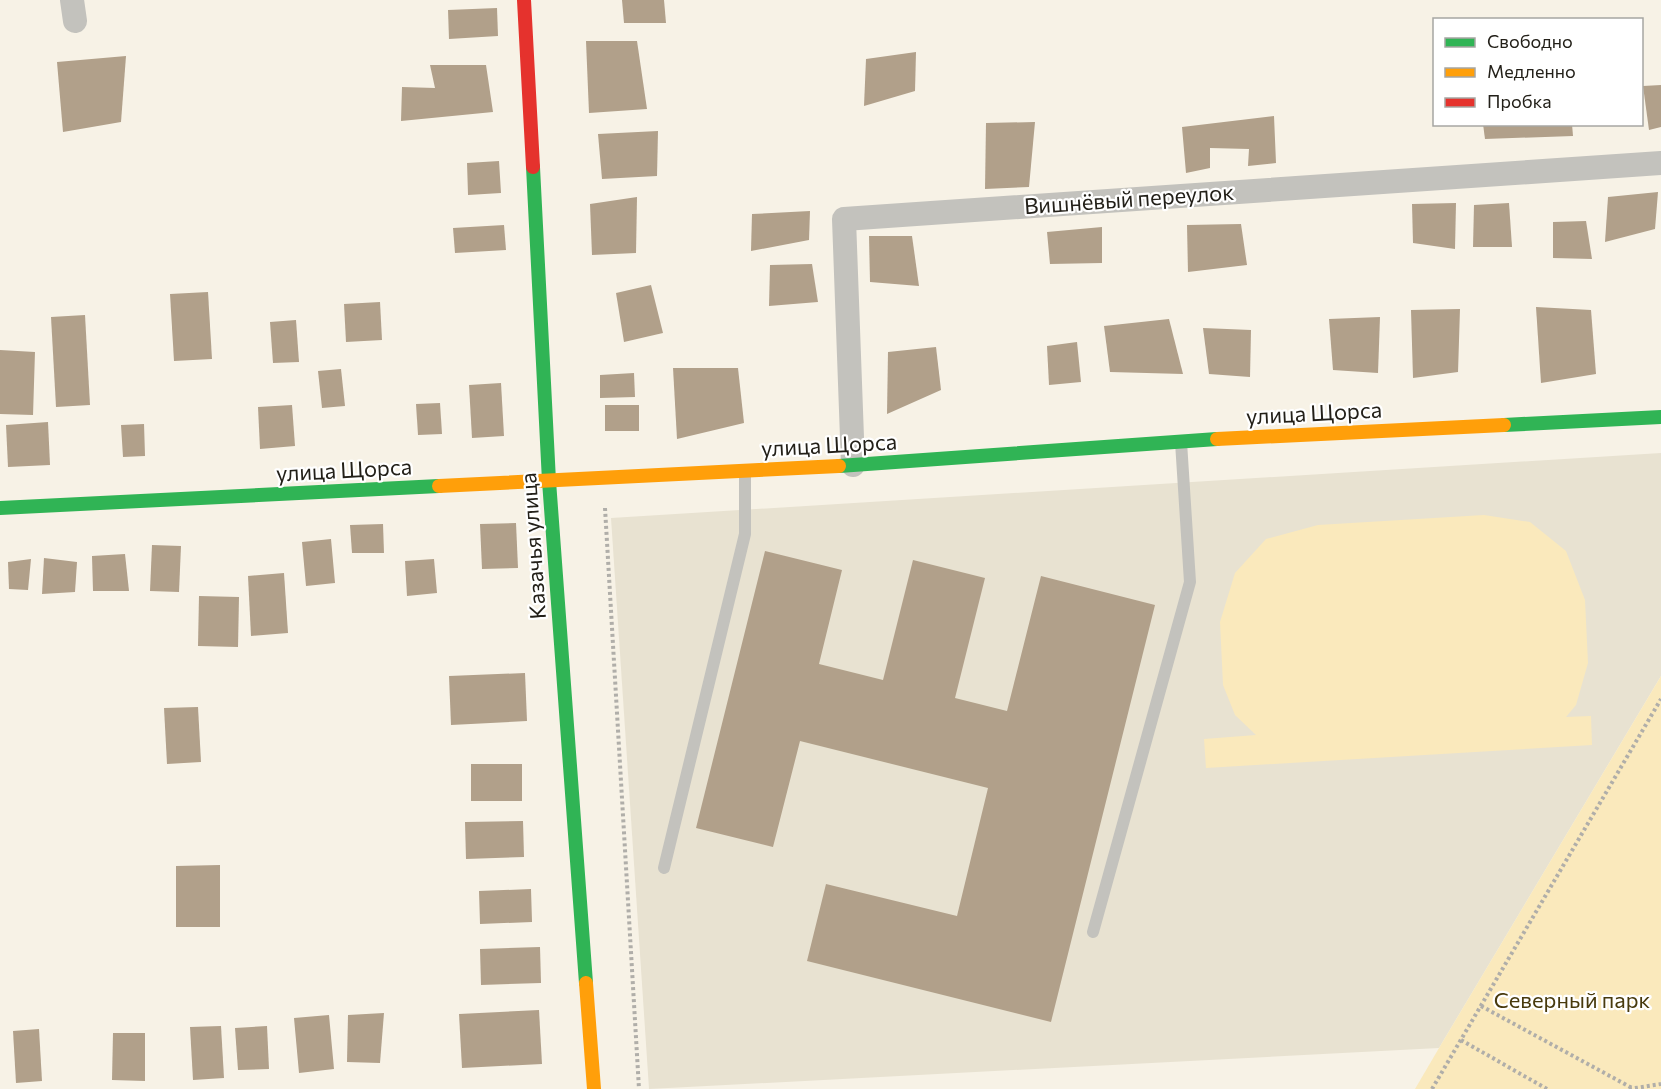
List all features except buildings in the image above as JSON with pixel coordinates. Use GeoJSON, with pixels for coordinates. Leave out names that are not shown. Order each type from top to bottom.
{"type":"FeatureCollection","features":[{"type":"Feature","properties":{"kind":"street","name":"Казачья улица"},"geometry":{"type":"LineString","coordinates":[[524,0],[549,481],[594,1089]]}},
{"type":"Feature","properties":{"kind":"street","name":"Вишнёвый переулок"},"geometry":{"type":"LineString","coordinates":[[853,465],[844,219],[1661,163]]}},
{"type":"Feature","properties":{"kind":"street","name":"улица Щорса"},"geometry":{"type":"LineString","coordinates":[[0,508],[745,471],[1181,441],[1661,417]]}},
{"type":"Feature","properties":{"kind":"lane"},"geometry":{"type":"LineString","coordinates":[[1093,932],[1190,582],[1181,441]]}},
{"type":"Feature","properties":{"kind":"lane"},"geometry":{"type":"LineString","coordinates":[[664,868],[745,534],[745,471]]}},
{"type":"Feature","properties":{"kind":"path"},"geometry":{"type":"LineString","coordinates":[[605,508],[639,1089]]}},
{"type":"Feature","properties":{"kind":"path"},"geometry":{"type":"LineString","coordinates":[[1432,1089],[1661,699]]}},
{"type":"Feature","properties":{"kind":"path"},"geometry":{"type":"LineString","coordinates":[[1481,1006],[1630,1088],[1661,1084]]}},
{"type":"Feature","properties":{"kind":"path"},"geometry":{"type":"LineString","coordinates":[[1461,1040],[1547,1089]]}},
{"type":"Feature","properties":{"kind":"shaded area"},"geometry":{"type":"Polygon","coordinates":[[[1661,453],[1661,676],[1439,1048],[649,1089],[611,518],[1661,453]]]}},
{"type":"Feature","properties":{"kind":"green space"},"geometry":{"type":"Polygon","coordinates":[[[1484,515],[1530,522],[1566,551],[1585,600],[1588,663],[1576,705],[1566,717],[1591,716],[1592,745],[1206,768],[1204,739],[1256,735],[1235,715],[1223,685],[1220,622],[1235,573],[1266,539],[1318,525],[1484,515]]]}},
{"type":"Feature","properties":{"kind":"green space","name":"Северный парк"},"geometry":{"type":"Polygon","coordinates":[[[1661,676],[1661,1089],[1415,1089],[1439,1048],[1661,676]]]}},
{"type":"Feature","properties":{"kind":"traffic: fast"},"geometry":{"type":"LineString","coordinates":[[533,167],[549,481],[586,983]]}},
{"type":"Feature","properties":{"kind":"traffic: fast"},"geometry":{"type":"LineString","coordinates":[[1504,425],[1661,417]]}},
{"type":"Feature","properties":{"kind":"traffic: fast"},"geometry":{"type":"LineString","coordinates":[[839,466],[1217,439]]}},
{"type":"Feature","properties":{"kind":"traffic: fast"},"geometry":{"type":"LineString","coordinates":[[0,508],[439,486]]}},
{"type":"Feature","properties":{"kind":"traffic: slow"},"geometry":{"type":"LineString","coordinates":[[1217,439],[1504,425]]}},
{"type":"Feature","properties":{"kind":"traffic: slow"},"geometry":{"type":"LineString","coordinates":[[439,486],[839,466]]}},
{"type":"Feature","properties":{"kind":"traffic: slow"},"geometry":{"type":"LineString","coordinates":[[586,983],[594,1089]]}},
{"type":"Feature","properties":{"kind":"traffic: jam"},"geometry":{"type":"LineString","coordinates":[[524,0],[533,167]]}}]}
